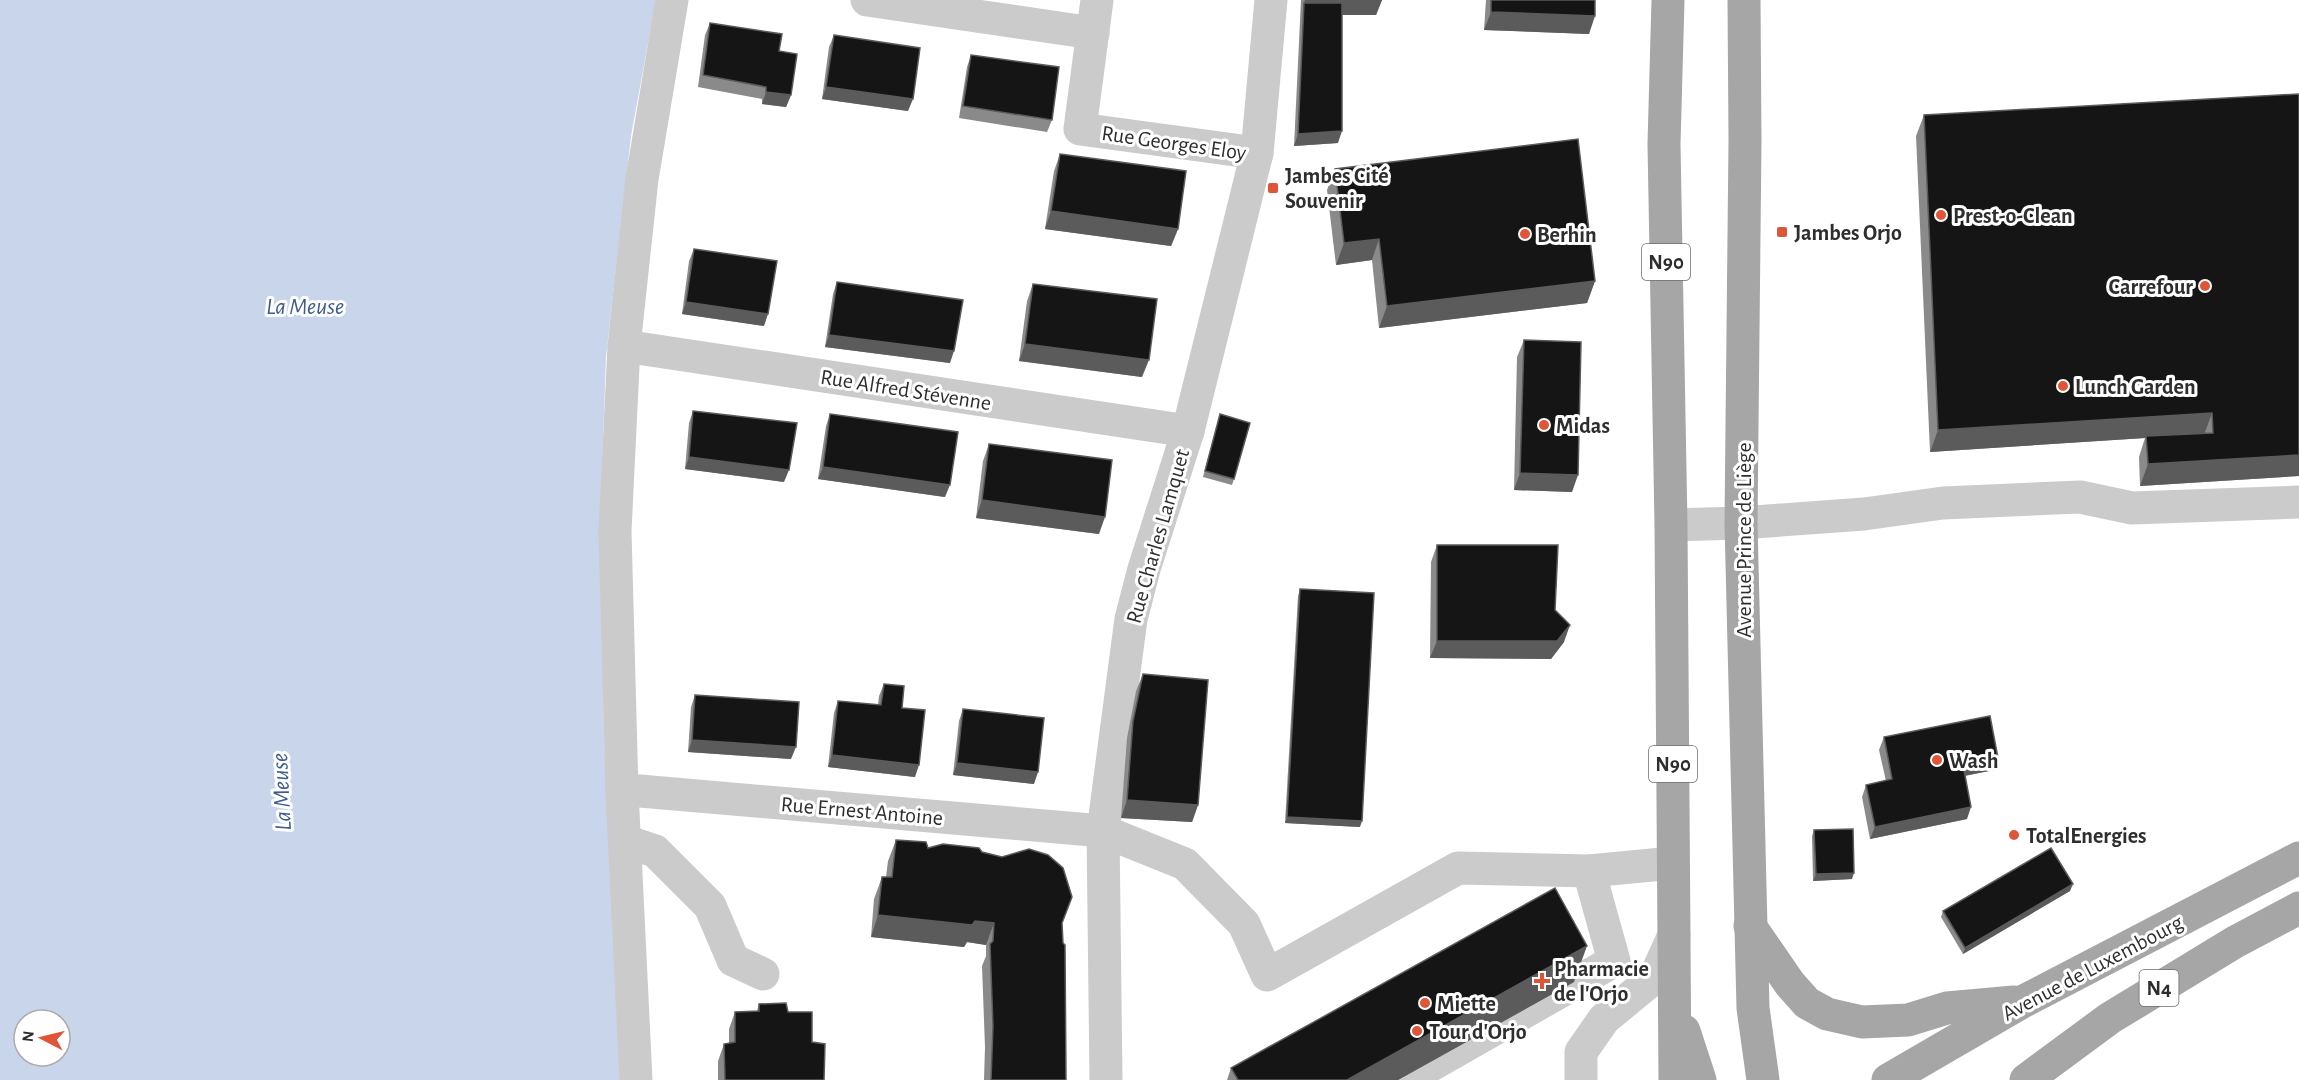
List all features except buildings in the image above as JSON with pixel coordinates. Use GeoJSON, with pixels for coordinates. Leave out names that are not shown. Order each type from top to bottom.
{"type":"FeatureCollection","features":[{"type":"Feature","properties":{"kind":"main road","name":"N90"},"geometry":{"type":"LineString","coordinates":[[1668,0],[1664,144],[1671,525],[1675,1080]]}},
{"type":"Feature","properties":{"kind":"main road","name":"Avenue Prince de Liège"},"geometry":{"type":"LineString","coordinates":[[1744,0],[1745,140],[1741,522],[1753,1008],[1763,1080]]}},
{"type":"Feature","properties":{"kind":"main road","name":"Avenue de Luxembourg"},"geometry":{"type":"LineString","coordinates":[[1888,1080],[2024,1000],[2299,858]]}},
{"type":"Feature","properties":{"kind":"main road","name":"Avenue de Luxembourg"},"geometry":{"type":"LineString","coordinates":[[2026,1080],[2110,1018],[2235,942],[2299,909]]}},
{"type":"Feature","properties":{"kind":"main road"},"geometry":{"type":"LineString","coordinates":[[1750,926],[1790,984],[1807,1003],[1827,1014],[1862,1022],[1908,1020],[1947,1008],[2024,1000]]}},
{"type":"Feature","properties":{"kind":"main road"},"geometry":{"type":"LineString","coordinates":[[1676,1004],[1700,1080]]}},
{"type":"Feature","properties":{"kind":"street"},"geometry":{"type":"LineString","coordinates":[[636,1080],[622,791],[615,531],[624,346],[642,179],[672,0]]}},
{"type":"Feature","properties":{"kind":"street"},"geometry":{"type":"LineString","coordinates":[[867,0],[1093,33]]}},
{"type":"Feature","properties":{"kind":"street","name":"Rue Georges Eloy"},"geometry":{"type":"LineString","coordinates":[[1097,0],[1080,129],[1257,153]]}},
{"type":"Feature","properties":{"kind":"street","name":"Rue Charles Lamquet"},"geometry":{"type":"LineString","coordinates":[[1106,1080],[1103,831],[1131,619],[1144,568],[1188,431],[1257,153],[1272,0]]}},
{"type":"Feature","properties":{"kind":"street","name":"Rue Alfred Stévenne"},"geometry":{"type":"LineString","coordinates":[[624,346],[1188,431]]}},
{"type":"Feature","properties":{"kind":"street"},"geometry":{"type":"LineString","coordinates":[[1671,525],[1864,514],[1943,503],[2080,497],[2132,508],[2299,502]]}},
{"type":"Feature","properties":{"kind":"street","name":"Rue Ernest Antoine"},"geometry":{"type":"LineString","coordinates":[[622,791],[1103,831],[1185,864],[1244,924],[1267,975],[1458,868],[1589,871]]}},
{"type":"Feature","properties":{"kind":"street"},"geometry":{"type":"LineString","coordinates":[[625,842],[655,851],[710,906],[734,960],[763,974]]}},
{"type":"Feature","properties":{"kind":"street"},"geometry":{"type":"LineString","coordinates":[[1405,1080],[1614,961],[1589,871],[1673,863]]}},
{"type":"Feature","properties":{"kind":"street"},"geometry":{"type":"LineString","coordinates":[[1581,1080],[1581,1052],[1604,1019],[1655,977],[1674,935]]}},
{"type":"Feature","properties":{"kind":"water","name":"La Meuse"},"geometry":{"type":"Polygon","coordinates":[[[0,0],[656,0],[631,136],[606,357],[600,526],[604,731],[620,1080],[0,1080],[0,0]]]}},
{"type":"Feature","properties":{"kind":"place","name":"Jambes Cité Souvenir"},"geometry":{"type":"Point","coordinates":[1273,188]}},
{"type":"Feature","properties":{"kind":"place","name":"Prest-o-Clean"},"geometry":{"type":"Point","coordinates":[1941,215]}},
{"type":"Feature","properties":{"kind":"place","name":"Jambes Orjo"},"geometry":{"type":"Point","coordinates":[1782,232]}},
{"type":"Feature","properties":{"kind":"place","name":"Berhin"},"geometry":{"type":"Point","coordinates":[1525,234]}},
{"type":"Feature","properties":{"kind":"place","name":"Carrefour"},"geometry":{"type":"Point","coordinates":[2205,286]}},
{"type":"Feature","properties":{"kind":"place","name":"Lunch Garden"},"geometry":{"type":"Point","coordinates":[2063,386]}},
{"type":"Feature","properties":{"kind":"place","name":"Midas"},"geometry":{"type":"Point","coordinates":[1544,425]}},
{"type":"Feature","properties":{"kind":"place","name":"Wash"},"geometry":{"type":"Point","coordinates":[1937,760]}},
{"type":"Feature","properties":{"kind":"place","name":"TotalEnergies"},"geometry":{"type":"Point","coordinates":[2014,835]}},
{"type":"Feature","properties":{"kind":"place","name":"Pharmacie de l'Orjo"},"geometry":{"type":"Point","coordinates":[1542,981]}},
{"type":"Feature","properties":{"kind":"place","name":"Miette"},"geometry":{"type":"Point","coordinates":[1425,1003]}},
{"type":"Feature","properties":{"kind":"place","name":"Tour d'Orjo"},"geometry":{"type":"Point","coordinates":[1417,1031]}}]}
